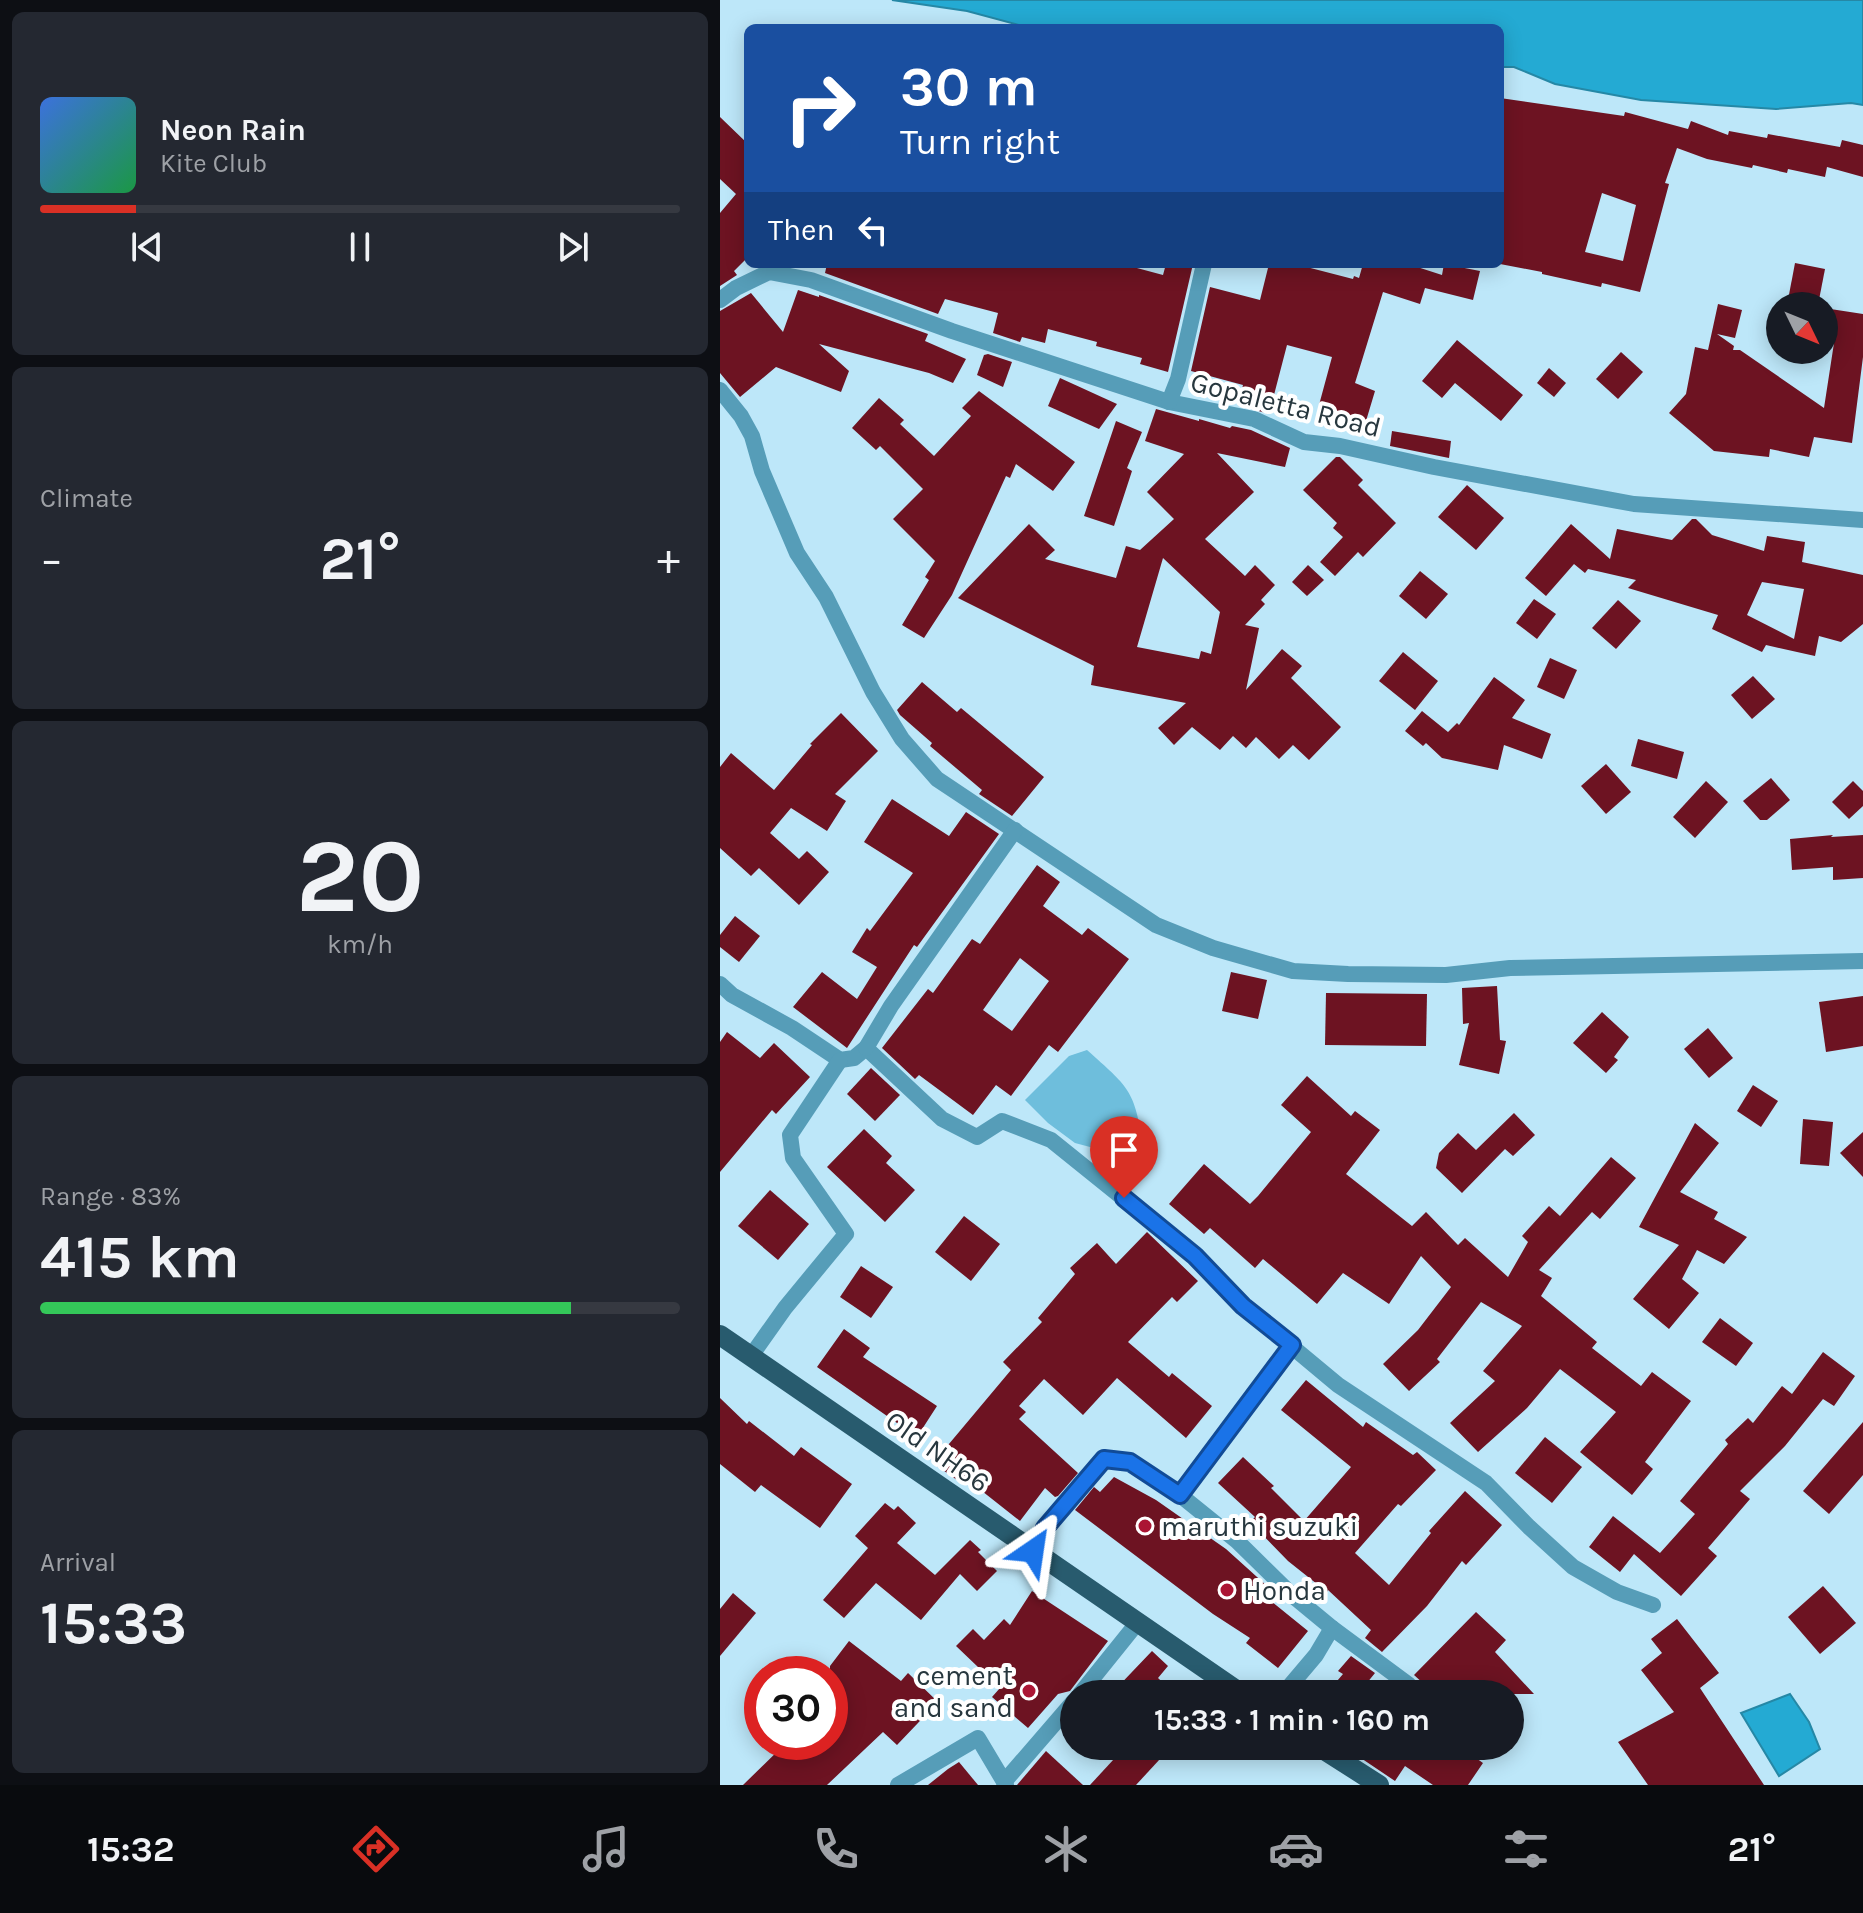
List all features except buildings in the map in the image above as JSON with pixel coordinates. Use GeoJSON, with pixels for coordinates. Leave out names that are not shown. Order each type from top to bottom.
{"type":"FeatureCollection","features":[{"type":"Feature","properties":{"kind":"main road","name":"Old NH66"},"geometry":{"type":"LineString","coordinates":[[720,1335],[1222,1680]]}},
{"type":"Feature","properties":{"kind":"main road"},"geometry":{"type":"LineString","coordinates":[[1340,1760],[1379,1785]]}},
{"type":"Feature","properties":{"kind":"street"},"geometry":{"type":"LineString","coordinates":[[1169,402],[1178,379],[1203,268]]}},
{"type":"Feature","properties":{"kind":"street","name":"Gopaletta Road"},"geometry":{"type":"LineString","coordinates":[[720,300],[736,288],[769,272],[811,280],[952,331],[1169,402],[1254,419],[1304,442],[1340,446],[1434,467],[1634,504],[1863,520]]}},
{"type":"Feature","properties":{"kind":"street"},"geometry":{"type":"LineString","coordinates":[[720,390],[752,436],[762,471],[797,553],[826,597],[873,692],[902,739],[937,779],[1156,925],[1213,948],[1293,971],[1446,975],[1510,968],[1863,961]]}},
{"type":"Feature","properties":{"kind":"street"},"geometry":{"type":"LineString","coordinates":[[720,984],[732,995],[792,1028],[840,1060],[854,1058],[866,1048],[891,1006],[1015,830]]}},
{"type":"Feature","properties":{"kind":"street"},"geometry":{"type":"LineString","coordinates":[[866,1048],[942,1119],[977,1137],[1002,1121],[1051,1140],[1183,1246],[1243,1306],[1338,1385],[1486,1483],[1573,1567],[1617,1592],[1653,1605]]}},
{"type":"Feature","properties":{"kind":"street"},"geometry":{"type":"LineString","coordinates":[[751,1356],[785,1308],[846,1234],[793,1158],[790,1135],[840,1060]]}},
{"type":"Feature","properties":{"kind":"street"},"geometry":{"type":"LineString","coordinates":[[1180,1495],[1292,1345]]}},
{"type":"Feature","properties":{"kind":"street"},"geometry":{"type":"LineString","coordinates":[[1033,1551],[1045,1528],[1104,1459],[1130,1462],[1180,1495],[1237,1541],[1292,1595],[1402,1680]]}},
{"type":"Feature","properties":{"kind":"street"},"geometry":{"type":"LineString","coordinates":[[1091,1680],[1138,1622]]}},
{"type":"Feature","properties":{"kind":"street"},"geometry":{"type":"LineString","coordinates":[[1295,1680],[1316,1655],[1332,1628]]}},
{"type":"Feature","properties":{"kind":"street"},"geometry":{"type":"LineString","coordinates":[[898,1785],[978,1738],[1005,1784],[1060,1718]]}},
{"type":"Feature","properties":{"kind":"shaded area"},"geometry":{"type":"Polygon","coordinates":[[[892,0],[1863,0],[1863,105],[1851,103],[1776,109],[1641,100],[1555,84],[1514,67],[1504,67],[1504,24],[1015,24],[967,11],[892,0]]]}},
{"type":"Feature","properties":{"kind":"shaded area"},"geometry":{"type":"Polygon","coordinates":[[[1087,1050],[1121,1082],[1133,1100],[1143,1146],[1120,1155],[1075,1143],[1048,1123],[1025,1100],[1069,1056],[1087,1050]]]}},
{"type":"Feature","properties":{"kind":"shaded area"},"geometry":{"type":"Polygon","coordinates":[[[1790,1694],[1809,1722],[1820,1749],[1779,1776],[1741,1713],[1790,1694]]]}},
{"type":"Feature","properties":{"kind":"place","name":"maruthi suzuki"},"geometry":{"type":"Point","coordinates":[1145,1526]}},
{"type":"Feature","properties":{"kind":"place","name":"Honda"},"geometry":{"type":"Point","coordinates":[1227,1590]}},
{"type":"Feature","properties":{"kind":"place","name":"cement and sand"},"geometry":{"type":"Point","coordinates":[1029,1691]}},
{"type":"Feature","properties":{"kind":"route"},"geometry":{"type":"LineString","coordinates":[[1033,1551],[1045,1528],[1104,1459],[1130,1462],[1180,1495],[1292,1345],[1243,1306],[1195,1256],[1124,1198]]}}]}
